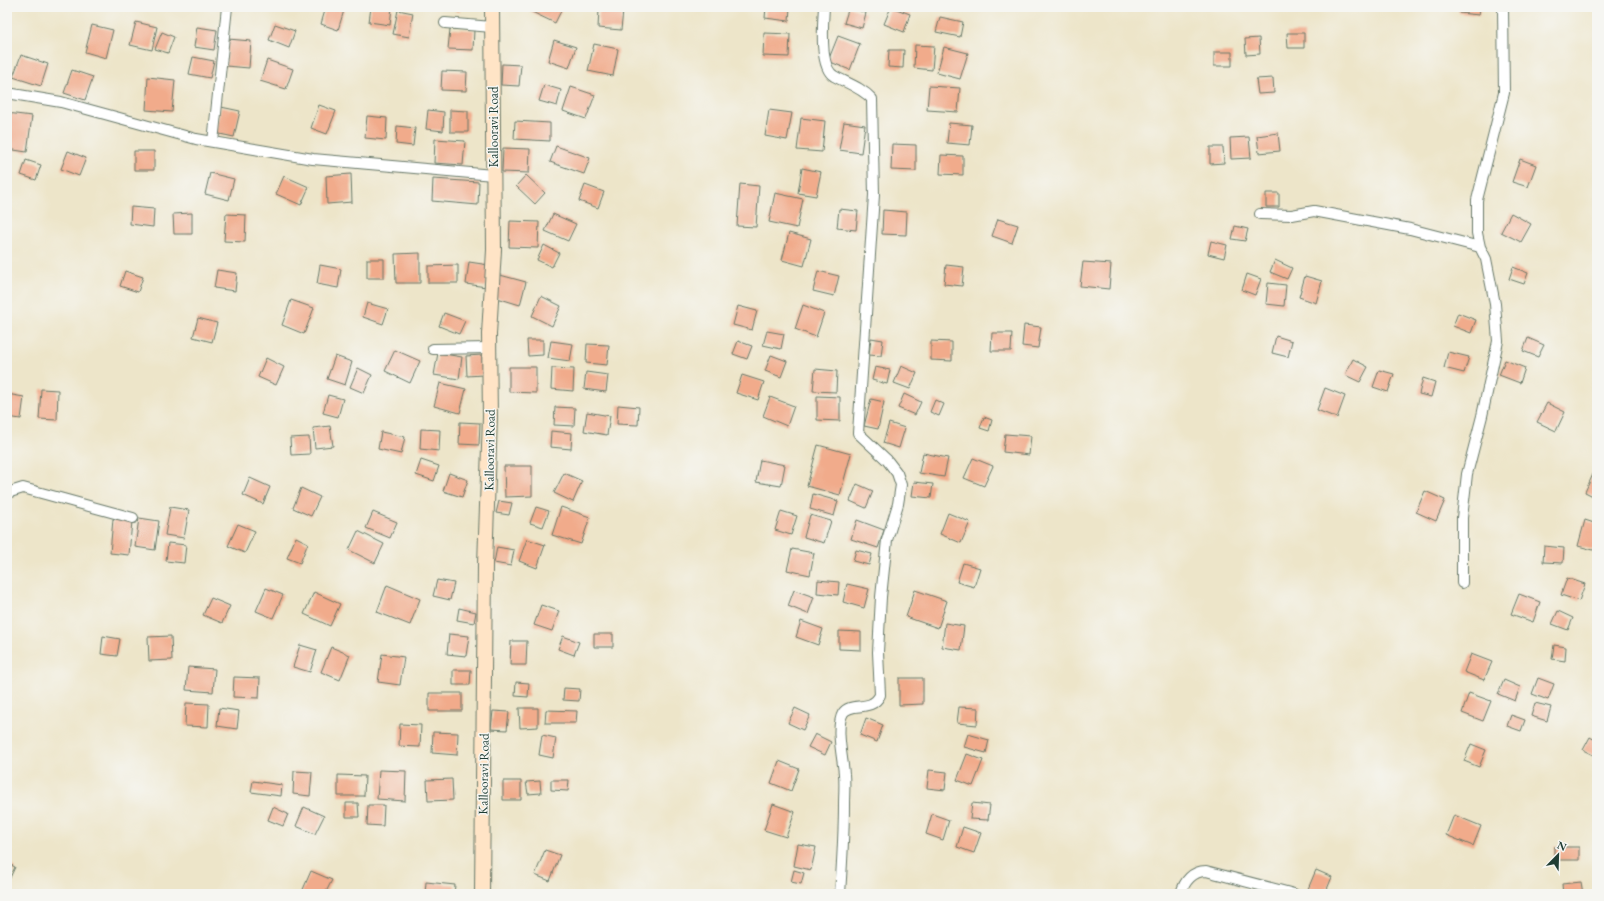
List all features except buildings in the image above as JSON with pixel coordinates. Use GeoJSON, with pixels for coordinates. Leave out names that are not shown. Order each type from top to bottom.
{"type":"FeatureCollection","features":[{"type":"Feature","properties":{"kind":"main road","name":"Kallooravi Road"},"geometry":{"type":"LineString","coordinates":[[482,894],[485,565],[490,417],[489,348],[494,250],[492,7]]}},
{"type":"Feature","properties":{"kind":"street"},"geometry":{"type":"LineString","coordinates":[[213,142],[227,7]]}},
{"type":"Feature","properties":{"kind":"street"},"geometry":{"type":"LineString","coordinates":[[824,7],[823,45],[827,68],[832,75],[866,93],[872,98],[874,195],[858,432],[887,460],[897,473],[901,485],[898,504],[887,540],[881,597],[878,652],[880,695],[877,701],[872,704],[847,710],[843,713],[841,723],[839,737],[844,775],[844,838],[840,894]]}},
{"type":"Feature","properties":{"kind":"street"},"geometry":{"type":"LineString","coordinates":[[1462,584],[1462,518],[1468,474],[1498,341],[1495,304],[1486,259],[1480,247],[1477,232],[1477,200],[1504,93],[1503,7]]}},
{"type":"Feature","properties":{"kind":"street"},"geometry":{"type":"LineString","coordinates":[[445,23],[492,27]]}},
{"type":"Feature","properties":{"kind":"street"},"geometry":{"type":"LineString","coordinates":[[7,93],[61,102],[196,139],[313,159],[493,175]]}},
{"type":"Feature","properties":{"kind":"street"},"geometry":{"type":"LineString","coordinates":[[1260,214],[1292,215],[1314,211],[1410,228],[1480,247]]}},
{"type":"Feature","properties":{"kind":"street"},"geometry":{"type":"LineString","coordinates":[[433,349],[489,348]]}},
{"type":"Feature","properties":{"kind":"street"},"geometry":{"type":"LineString","coordinates":[[7,493],[23,488],[133,518]]}},
{"type":"Feature","properties":{"kind":"street"},"geometry":{"type":"LineString","coordinates":[[1181,894],[1187,880],[1197,871],[1206,871],[1294,894]]}}]}
